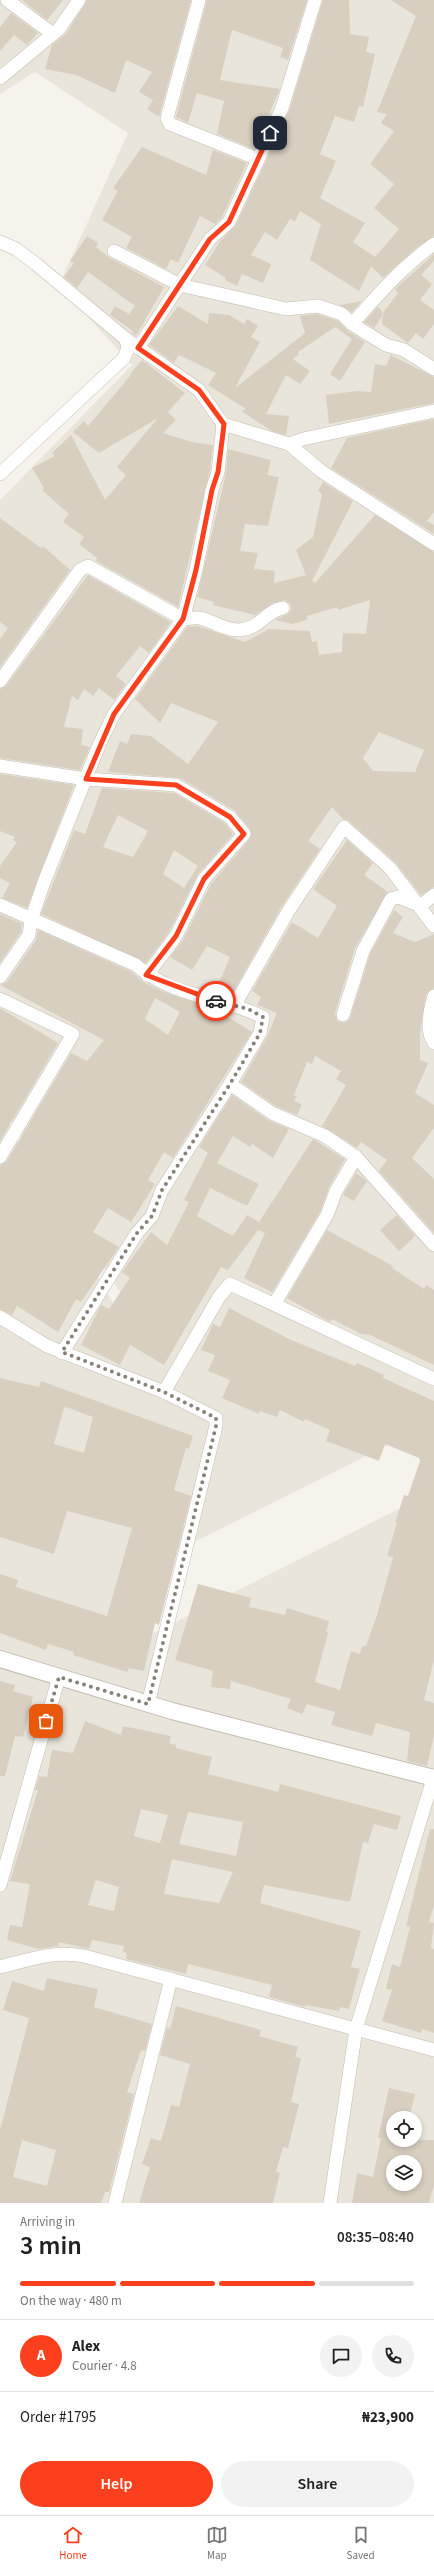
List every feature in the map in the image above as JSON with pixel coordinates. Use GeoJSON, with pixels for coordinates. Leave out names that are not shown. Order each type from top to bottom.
{"type":"FeatureCollection","features":[{"type":"Feature","properties":{"kind":"street"},"geometry":{"type":"LineString","coordinates":[[7,0],[53,34]]}},
{"type":"Feature","properties":{"kind":"street"},"geometry":{"type":"LineString","coordinates":[[0,78],[53,34],[79,0]]}},
{"type":"Feature","properties":{"kind":"street"},"geometry":{"type":"LineString","coordinates":[[200,0],[167,118],[170,124],[258,159]]}},
{"type":"Feature","properties":{"kind":"street"},"geometry":{"type":"LineString","coordinates":[[138,348],[210,239],[229,222],[282,108],[315,0]]}},
{"type":"Feature","properties":{"kind":"street"},"geometry":{"type":"LineString","coordinates":[[0,242],[16,250],[36,264],[126,339],[199,390],[224,424],[289,444],[321,471],[434,544]]}},
{"type":"Feature","properties":{"kind":"street"},"geometry":{"type":"LineString","coordinates":[[352,324],[410,261],[434,244]]}},
{"type":"Feature","properties":{"kind":"street"},"geometry":{"type":"LineString","coordinates":[[114,251],[180,285],[286,309],[318,306],[342,314],[352,324],[386,345],[404,350],[434,369]]}},
{"type":"Feature","properties":{"kind":"street"},"geometry":{"type":"LineString","coordinates":[[0,474],[124,358],[128,348],[126,339]]}},
{"type":"Feature","properties":{"kind":"street"},"geometry":{"type":"LineString","coordinates":[[289,444],[303,439],[434,411]]}},
{"type":"Feature","properties":{"kind":"street"},"geometry":{"type":"LineString","coordinates":[[0,977],[29,935],[31,920],[86,779],[114,714],[183,619],[196,570],[212,490],[218,472],[224,424]]}},
{"type":"Feature","properties":{"kind":"street"},"geometry":{"type":"LineString","coordinates":[[0,681],[80,570],[88,566],[183,619],[198,618],[221,627],[245,629],[252,628],[276,609],[283,608]]}},
{"type":"Feature","properties":{"kind":"street"},"geometry":{"type":"LineString","coordinates":[[0,766],[86,779],[176,785],[230,817],[244,834],[204,879],[176,936],[146,975]]}},
{"type":"Feature","properties":{"kind":"street"},"geometry":{"type":"LineString","coordinates":[[234,1006],[289,910],[344,827],[390,868],[434,926]]}},
{"type":"Feature","properties":{"kind":"street"},"geometry":{"type":"LineString","coordinates":[[420,906],[434,895]]}},
{"type":"Feature","properties":{"kind":"street"},"geometry":{"type":"LineString","coordinates":[[343,1015],[363,951],[391,899],[398,897],[420,906]]}},
{"type":"Feature","properties":{"kind":"street"},"geometry":{"type":"LineString","coordinates":[[0,905],[31,920],[136,965],[146,975],[196,995],[248,1009],[263,1017],[260,1033],[230,1084],[162,1190],[152,1216],[137,1233],[62,1352]]}},
{"type":"Feature","properties":{"kind":"street"},"geometry":{"type":"LineString","coordinates":[[434,996],[428,1016],[431,1040],[434,1043]]}},
{"type":"Feature","properties":{"kind":"street"},"geometry":{"type":"LineString","coordinates":[[0,999],[73,1034],[0,1157]]}},
{"type":"Feature","properties":{"kind":"street"},"geometry":{"type":"LineString","coordinates":[[230,1084],[272,1114],[324,1136],[356,1157],[434,1245]]}},
{"type":"Feature","properties":{"kind":"street"},"geometry":{"type":"LineString","coordinates":[[275,1303],[327,1216],[336,1191],[356,1157]]}},
{"type":"Feature","properties":{"kind":"street"},"geometry":{"type":"LineString","coordinates":[[164,1392],[219,1297],[230,1284],[275,1303],[434,1379]]}},
{"type":"Feature","properties":{"kind":"street"},"geometry":{"type":"LineString","coordinates":[[0,1317],[47,1346],[164,1392],[209,1413],[216,1418],[216,1426],[148,1704]]}},
{"type":"Feature","properties":{"kind":"street"},"geometry":{"type":"LineString","coordinates":[[0,1659],[148,1704],[434,1778],[356,2029],[330,2203]]}},
{"type":"Feature","properties":{"kind":"street"},"geometry":{"type":"LineString","coordinates":[[0,1884],[59,1677]]}},
{"type":"Feature","properties":{"kind":"street"},"geometry":{"type":"LineString","coordinates":[[0,1967],[53,1954],[70,1953],[434,2050]]}},
{"type":"Feature","properties":{"kind":"street"},"geometry":{"type":"LineString","coordinates":[[115,2203],[171,1979]]}},
{"type":"Feature","properties":{"kind":"shaded area"},"geometry":{"type":"Polygon","coordinates":[[[0,0],[434,0],[434,1422],[136,1571],[136,1642],[434,1491],[434,2203],[0,2203],[0,1111],[121,1316],[120,1292],[0,1103],[0,500],[132,365],[59,285],[128,133],[35,72],[0,94],[0,0]]]}},
{"type":"Feature","properties":{"kind":"building"},"geometry":{"type":"Polygon","coordinates":[[[22,0],[63,0],[47,20],[22,0]]]}},
{"type":"Feature","properties":{"kind":"building"},"geometry":{"type":"Polygon","coordinates":[[[87,0],[191,0],[159,117],[147,109],[153,100],[139,92],[152,72],[126,60],[115,93],[76,75],[45,69],[52,45],[66,34],[87,0]]]}},
{"type":"Feature","properties":{"kind":"building"},"geometry":{"type":"Polygon","coordinates":[[[207,0],[307,0],[288,60],[280,57],[283,48],[232,30],[220,80],[280,89],[254,149],[217,134],[224,101],[197,93],[188,123],[176,117],[207,0]]]}},
{"type":"Feature","properties":{"kind":"building"},"geometry":{"type":"Polygon","coordinates":[[[323,0],[349,0],[350,34],[369,37],[366,52],[375,54],[363,107],[359,106],[354,122],[335,116],[320,154],[336,161],[320,198],[365,223],[353,242],[375,257],[399,229],[374,208],[394,184],[370,164],[394,131],[381,123],[387,114],[377,112],[416,16],[391,0],[434,0],[434,236],[417,247],[383,278],[371,266],[359,291],[310,260],[321,224],[300,211],[295,222],[290,219],[277,240],[265,232],[251,255],[271,264],[263,283],[242,274],[237,286],[225,280],[226,278],[205,265],[221,240],[236,225],[289,111],[323,0]]]}},
{"type":"Feature","properties":{"kind":"building"},"geometry":{"type":"Polygon","coordinates":[[[11,13],[38,33],[27,45],[14,35],[0,51],[0,27],[11,13]]]}},
{"type":"Feature","properties":{"kind":"building"},"geometry":{"type":"Polygon","coordinates":[[[142,147],[206,175],[213,150],[247,163],[222,217],[215,224],[200,216],[178,263],[171,259],[166,269],[126,248],[132,237],[102,220],[118,191],[113,188],[142,147]]]}},
{"type":"Feature","properties":{"kind":"building"},"geometry":{"type":"Polygon","coordinates":[[[87,236],[98,243],[96,247],[110,258],[164,287],[136,336],[132,333],[133,331],[110,315],[115,306],[129,314],[135,306],[88,272],[77,288],[64,277],[74,263],[70,261],[87,236]]]}},
{"type":"Feature","properties":{"kind":"building"},"geometry":{"type":"Polygon","coordinates":[[[434,254],[434,261],[421,275],[432,284],[420,300],[434,310],[434,324],[423,339],[416,333],[408,343],[382,324],[383,313],[398,293],[395,289],[434,254]]]}},
{"type":"Feature","properties":{"kind":"building"},"geometry":{"type":"Polygon","coordinates":[[[362,301],[352,312],[340,305],[362,301]]]}},
{"type":"Feature","properties":{"kind":"building"},"geometry":{"type":"Polygon","coordinates":[[[178,306],[208,324],[209,313],[229,315],[244,324],[247,319],[258,326],[251,337],[260,342],[235,388],[305,333],[300,316],[317,314],[338,321],[348,331],[365,342],[340,381],[330,374],[352,339],[335,327],[298,352],[299,354],[293,359],[310,371],[300,384],[286,375],[266,414],[289,416],[286,435],[272,431],[241,411],[246,409],[208,385],[216,373],[179,355],[174,363],[149,345],[178,306]]]}},
{"type":"Feature","properties":{"kind":"building"},"geometry":{"type":"Polygon","coordinates":[[[378,307],[382,311],[382,316],[374,328],[364,322],[378,307]]]}},
{"type":"Feature","properties":{"kind":"building"},"geometry":{"type":"Polygon","coordinates":[[[391,355],[434,377],[434,403],[329,424],[326,395],[357,391],[371,392],[375,364],[386,366],[391,355]]]}},
{"type":"Feature","properties":{"kind":"building"},"geometry":{"type":"Polygon","coordinates":[[[142,360],[185,393],[168,412],[176,420],[163,433],[192,442],[213,445],[210,470],[178,607],[96,561],[97,558],[79,544],[84,537],[63,522],[69,514],[42,490],[44,488],[32,468],[55,456],[52,453],[71,435],[105,500],[126,475],[117,467],[158,418],[99,453],[73,432],[84,421],[88,426],[142,360]]]}},
{"type":"Feature","properties":{"kind":"building"},"geometry":{"type":"Polygon","coordinates":[[[434,419],[434,512],[427,521],[434,525],[434,534],[331,468],[347,438],[434,419]]]}},
{"type":"Feature","properties":{"kind":"building"},"geometry":{"type":"Polygon","coordinates":[[[228,449],[271,460],[267,475],[279,477],[268,526],[245,524],[240,551],[258,553],[254,569],[275,571],[274,583],[306,575],[296,550],[313,537],[322,494],[318,491],[323,482],[353,501],[312,581],[315,583],[375,515],[434,552],[434,887],[421,895],[395,862],[349,821],[343,819],[332,807],[308,841],[320,849],[282,906],[232,994],[217,988],[230,957],[207,946],[192,970],[170,957],[183,940],[211,884],[250,839],[250,829],[234,810],[180,778],[108,772],[120,741],[127,744],[131,734],[151,736],[188,764],[218,722],[171,703],[160,723],[135,699],[187,627],[198,626],[245,642],[269,629],[310,631],[312,642],[317,641],[319,655],[342,652],[343,633],[366,634],[370,600],[338,610],[337,607],[307,616],[307,620],[292,624],[275,620],[288,614],[291,610],[291,605],[285,600],[273,603],[255,615],[213,605],[214,602],[197,597],[226,473],[228,449]],[[379,732],[363,758],[373,771],[415,772],[424,750],[379,732]]]}},
{"type":"Feature","properties":{"kind":"building"},"geometry":{"type":"Polygon","coordinates":[[[0,518],[41,548],[43,546],[70,570],[0,667],[0,639],[8,628],[0,622],[0,518]]]}},
{"type":"Feature","properties":{"kind":"building"},"geometry":{"type":"Polygon","coordinates":[[[88,575],[171,622],[149,653],[140,646],[116,676],[126,684],[114,700],[99,688],[93,696],[84,689],[78,700],[72,696],[64,727],[83,729],[81,745],[90,747],[80,770],[0,758],[0,689],[6,686],[88,575]]]}},
{"type":"Feature","properties":{"kind":"building"},"geometry":{"type":"Polygon","coordinates":[[[0,774],[74,785],[27,908],[2,898],[10,883],[0,878],[0,866],[17,842],[13,840],[15,837],[0,831],[0,774]]]}},
{"type":"Feature","properties":{"kind":"building"},"geometry":{"type":"Polygon","coordinates":[[[102,788],[174,793],[225,823],[233,834],[198,874],[169,932],[146,963],[41,914],[74,830],[85,834],[102,788]],[[118,815],[103,847],[133,857],[148,831],[118,815]],[[174,850],[163,874],[184,888],[198,866],[174,850]]]}},
{"type":"Feature","properties":{"kind":"building"},"geometry":{"type":"Polygon","coordinates":[[[347,840],[373,863],[364,875],[388,892],[355,948],[335,1013],[337,1021],[345,1023],[350,1018],[370,954],[394,910],[403,917],[393,933],[415,942],[434,934],[434,988],[426,994],[420,1034],[420,1060],[428,1063],[415,1093],[434,1105],[434,1128],[412,1158],[434,1179],[434,1233],[379,1171],[387,1160],[361,1142],[357,1148],[322,1126],[346,1085],[336,1079],[341,1071],[315,1056],[312,1064],[307,1062],[294,1095],[297,1096],[294,1100],[302,1105],[297,1115],[276,1106],[241,1082],[267,1037],[277,1013],[257,1005],[261,997],[252,991],[292,922],[318,938],[337,906],[313,889],[347,840]]]}},
{"type":"Feature","properties":{"kind":"building"},"geometry":{"type":"Polygon","coordinates":[[[0,914],[22,924],[21,932],[0,963],[0,914]]]}},
{"type":"Feature","properties":{"kind":"building"},"geometry":{"type":"Polygon","coordinates":[[[38,930],[132,972],[143,982],[162,991],[213,1008],[252,1032],[173,1158],[164,1152],[148,1180],[155,1184],[131,1222],[108,1208],[93,1232],[119,1247],[81,1302],[76,1299],[58,1332],[17,1306],[12,1315],[0,1309],[0,1165],[7,1161],[71,1053],[87,1061],[104,1040],[0,985],[7,982],[36,940],[38,930]],[[155,998],[145,1019],[168,1035],[180,1012],[155,998]]]}},
{"type":"Feature","properties":{"kind":"building"},"geometry":{"type":"Polygon","coordinates":[[[0,1008],[58,1043],[0,1141],[0,1008]]]}},
{"type":"Feature","properties":{"kind":"building"},"geometry":{"type":"Polygon","coordinates":[[[232,1095],[268,1120],[289,1129],[273,1158],[252,1144],[250,1147],[233,1136],[217,1163],[259,1184],[247,1206],[210,1188],[197,1216],[233,1236],[247,1215],[259,1222],[313,1139],[345,1159],[329,1187],[320,1212],[272,1292],[244,1278],[265,1233],[258,1230],[228,1270],[221,1267],[164,1365],[130,1345],[120,1365],[81,1345],[101,1305],[109,1309],[130,1278],[122,1272],[151,1232],[167,1245],[189,1202],[184,1200],[208,1153],[199,1147],[232,1095]]]}},
{"type":"Feature","properties":{"kind":"building"},"geometry":{"type":"Polygon","coordinates":[[[356,1173],[367,1181],[354,1201],[343,1195],[356,1173]]]}},
{"type":"Feature","properties":{"kind":"building"},"geometry":{"type":"Polygon","coordinates":[[[397,1215],[415,1236],[399,1251],[380,1230],[397,1215]]]}},
{"type":"Feature","properties":{"kind":"building"},"geometry":{"type":"Polygon","coordinates":[[[327,1230],[393,1266],[392,1268],[424,1289],[426,1285],[434,1290],[434,1365],[370,1335],[361,1334],[332,1319],[330,1322],[287,1298],[327,1230]]]}},
{"type":"Feature","properties":{"kind":"building"},"geometry":{"type":"Polygon","coordinates":[[[229,1308],[291,1340],[355,1366],[357,1363],[384,1375],[383,1378],[434,1401],[434,1660],[424,1700],[434,1703],[434,1735],[427,1766],[407,1761],[410,1732],[376,1723],[372,1736],[331,1725],[335,1712],[307,1704],[302,1714],[287,1708],[291,1699],[231,1681],[230,1689],[211,1687],[213,1671],[175,1660],[198,1584],[251,1598],[249,1607],[285,1615],[287,1608],[329,1621],[326,1632],[328,1633],[315,1682],[340,1690],[351,1651],[360,1654],[362,1646],[366,1646],[377,1615],[393,1557],[387,1556],[397,1523],[395,1523],[404,1495],[408,1496],[420,1461],[419,1458],[385,1444],[379,1461],[326,1441],[330,1430],[305,1419],[304,1422],[280,1410],[277,1417],[260,1411],[259,1414],[222,1398],[230,1380],[208,1371],[215,1355],[201,1350],[213,1324],[220,1327],[229,1308]]]}},
{"type":"Feature","properties":{"kind":"building"},"geometry":{"type":"Polygon","coordinates":[[[0,1378],[39,1387],[41,1381],[193,1436],[189,1449],[186,1448],[174,1490],[191,1496],[159,1625],[155,1623],[144,1671],[129,1668],[127,1672],[73,1655],[74,1652],[48,1644],[46,1650],[0,1633],[0,1574],[18,1580],[16,1587],[107,1616],[132,1528],[67,1511],[54,1554],[0,1537],[0,1378]],[[66,1407],[64,1408],[54,1444],[84,1453],[93,1417],[66,1407]]]}},
{"type":"Feature","properties":{"kind":"building"},"geometry":{"type":"Polygon","coordinates":[[[0,1681],[15,1685],[13,1691],[33,1697],[23,1737],[15,1736],[5,1776],[0,1776],[0,1681]]]}},
{"type":"Feature","properties":{"kind":"building"},"geometry":{"type":"Polygon","coordinates":[[[85,1721],[121,1735],[123,1726],[171,1736],[169,1743],[176,1745],[176,1748],[212,1757],[208,1774],[278,1792],[280,1784],[401,1816],[397,1830],[374,1824],[368,1843],[363,1842],[350,1902],[264,1885],[260,1903],[361,1931],[351,1967],[360,1969],[349,2009],[340,2007],[339,2011],[306,2005],[305,2007],[269,1997],[272,1985],[188,1964],[186,1974],[126,1959],[127,1953],[123,1952],[124,1946],[92,1940],[89,1949],[59,1942],[58,1946],[38,1949],[7,1940],[10,1925],[22,1927],[30,1884],[10,1881],[38,1790],[35,1790],[39,1776],[47,1777],[52,1750],[73,1753],[85,1721]],[[141,1809],[134,1836],[160,1843],[168,1815],[141,1809]],[[188,1812],[179,1844],[236,1856],[243,1822],[188,1812]],[[172,1859],[164,1894],[219,1903],[233,1872],[172,1859]],[[96,1880],[88,1905],[114,1911],[119,1887],[96,1880]]]}},
{"type":"Feature","properties":{"kind":"building"},"geometry":{"type":"Polygon","coordinates":[[[430,1829],[434,1829],[434,1905],[429,1922],[434,1923],[431,1948],[434,1949],[434,2033],[422,2029],[421,2033],[382,2021],[392,1990],[386,1989],[392,1964],[400,1967],[410,1927],[406,1926],[430,1829]]]}},
{"type":"Feature","properties":{"kind":"building"},"geometry":{"type":"Polygon","coordinates":[[[47,1978],[98,1989],[94,2007],[152,2024],[145,2051],[141,2050],[127,2092],[134,2094],[109,2192],[105,2192],[101,2203],[0,2203],[0,2130],[29,2018],[3,2010],[12,1981],[44,1991],[47,1978]],[[22,2140],[13,2177],[47,2186],[56,2150],[22,2140]]]}},
{"type":"Feature","properties":{"kind":"building"},"geometry":{"type":"Polygon","coordinates":[[[176,2006],[261,2030],[259,2036],[298,2047],[295,2057],[301,2058],[291,2102],[299,2104],[288,2148],[283,2147],[276,2172],[280,2173],[273,2203],[139,2203],[150,2167],[142,2164],[151,2138],[161,2141],[171,2105],[179,2107],[190,2064],[160,2055],[167,2028],[170,2029],[176,2006]]]}},
{"type":"Feature","properties":{"kind":"building"},"geometry":{"type":"Polygon","coordinates":[[[389,2088],[415,2094],[411,2111],[386,2111],[386,2147],[422,2147],[422,2140],[434,2140],[434,2185],[429,2203],[352,2203],[357,2173],[373,2177],[381,2138],[378,2138],[389,2088]]]}},
{"type":"Feature","properties":{"kind":"way so far"},"geometry":{"type":"LineString","coordinates":[[46,1721],[59,1677],[148,1704],[216,1426],[216,1418],[209,1413],[164,1392],[62,1352],[137,1233],[152,1216],[162,1190],[230,1084],[260,1033],[263,1017],[248,1009],[216,1001]]}},
{"type":"Feature","properties":{"kind":"route"},"geometry":{"type":"LineString","coordinates":[[216,1001],[196,995],[146,975],[176,936],[204,879],[216,863],[244,834],[238,824],[230,817],[176,785],[86,779],[100,743],[114,714],[128,697],[132,689],[183,619],[196,570],[212,490],[218,472],[223,433],[224,424],[199,390],[138,348],[210,239],[218,234],[229,222],[270,133]]}}]}
